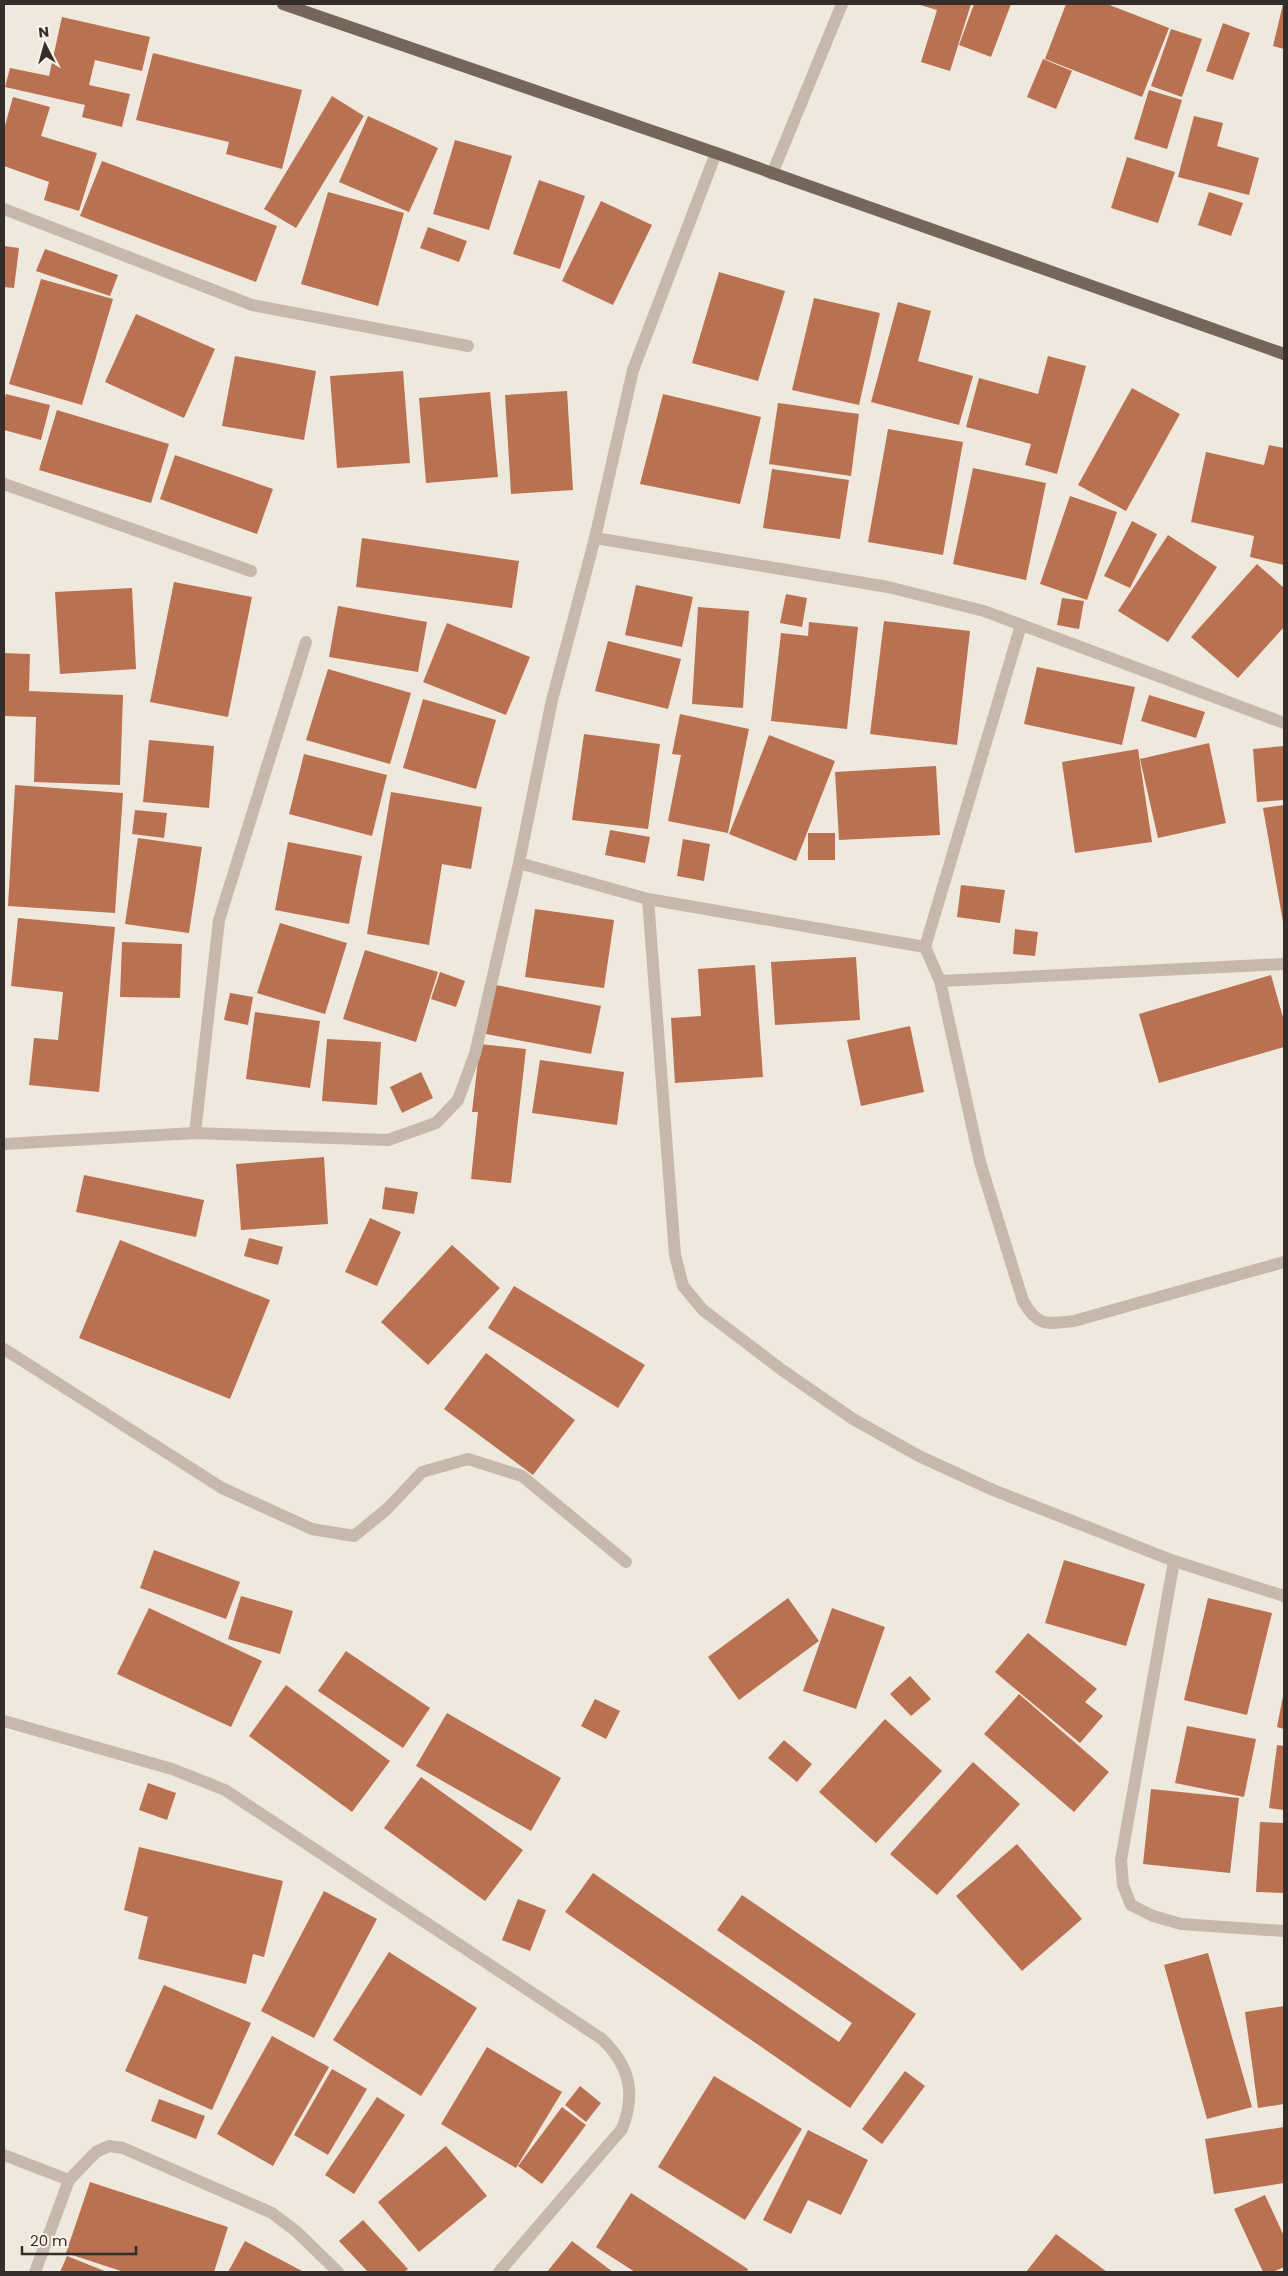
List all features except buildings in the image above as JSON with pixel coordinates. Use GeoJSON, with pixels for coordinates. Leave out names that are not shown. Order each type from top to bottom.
{"type":"FeatureCollection","features":[{"type":"Feature","properties":{"kind":"main road"},"geometry":{"type":"LineString","coordinates":[[283,4],[1284,354]]}},
{"type":"Feature","properties":{"kind":"street"},"geometry":{"type":"LineString","coordinates":[[772,174],[842,4]]}},
{"type":"Feature","properties":{"kind":"street"},"geometry":{"type":"LineString","coordinates":[[4,1144],[195,1133],[388,1140],[436,1122],[458,1100],[474,1054],[519,863],[552,700],[595,538],[633,370],[716,154]]}},
{"type":"Feature","properties":{"kind":"street"},"geometry":{"type":"LineString","coordinates":[[4,209],[252,305],[468,346]]}},
{"type":"Feature","properties":{"kind":"street"},"geometry":{"type":"LineString","coordinates":[[4,484],[251,571]]}},
{"type":"Feature","properties":{"kind":"street"},"geometry":{"type":"LineString","coordinates":[[595,538],[888,587],[984,611],[1284,723]]}},
{"type":"Feature","properties":{"kind":"street"},"geometry":{"type":"LineString","coordinates":[[1021,625],[925,947],[940,981],[980,1162],[1022,1301],[1032,1316],[1048,1324],[1074,1321],[1284,1262]]}},
{"type":"Feature","properties":{"kind":"street"},"geometry":{"type":"LineString","coordinates":[[195,1133],[219,920],[306,642]]}},
{"type":"Feature","properties":{"kind":"street"},"geometry":{"type":"LineString","coordinates":[[519,863],[648,899],[925,947]]}},
{"type":"Feature","properties":{"kind":"street"},"geometry":{"type":"LineString","coordinates":[[648,899],[675,1255],[683,1286],[703,1310],[782,1370],[853,1420],[919,1456],[993,1490],[1174,1562],[1284,1596]]}},
{"type":"Feature","properties":{"kind":"street"},"geometry":{"type":"LineString","coordinates":[[940,981],[1284,964]]}},
{"type":"Feature","properties":{"kind":"street"},"geometry":{"type":"LineString","coordinates":[[4,1349],[222,1488],[312,1529],[354,1536],[387,1509],[422,1472],[468,1459],[522,1476],[626,1562]]}},
{"type":"Feature","properties":{"kind":"street"},"geometry":{"type":"LineString","coordinates":[[1174,1562],[1121,1860],[1123,1885],[1132,1905],[1153,1916],[1181,1924],[1284,1931]]}},
{"type":"Feature","properties":{"kind":"street"},"geometry":{"type":"LineString","coordinates":[[4,1721],[172,1769],[225,1790],[602,2039],[615,2051],[625,2069],[629,2083],[628,2107],[622,2129],[499,2272]]}},
{"type":"Feature","properties":{"kind":"street"},"geometry":{"type":"LineString","coordinates":[[36,2272],[69,2180],[96,2152],[109,2146],[123,2148],[272,2213],[298,2232],[338,2272]]}},
{"type":"Feature","properties":{"kind":"street"},"geometry":{"type":"LineString","coordinates":[[4,2154],[69,2180]]}}]}
